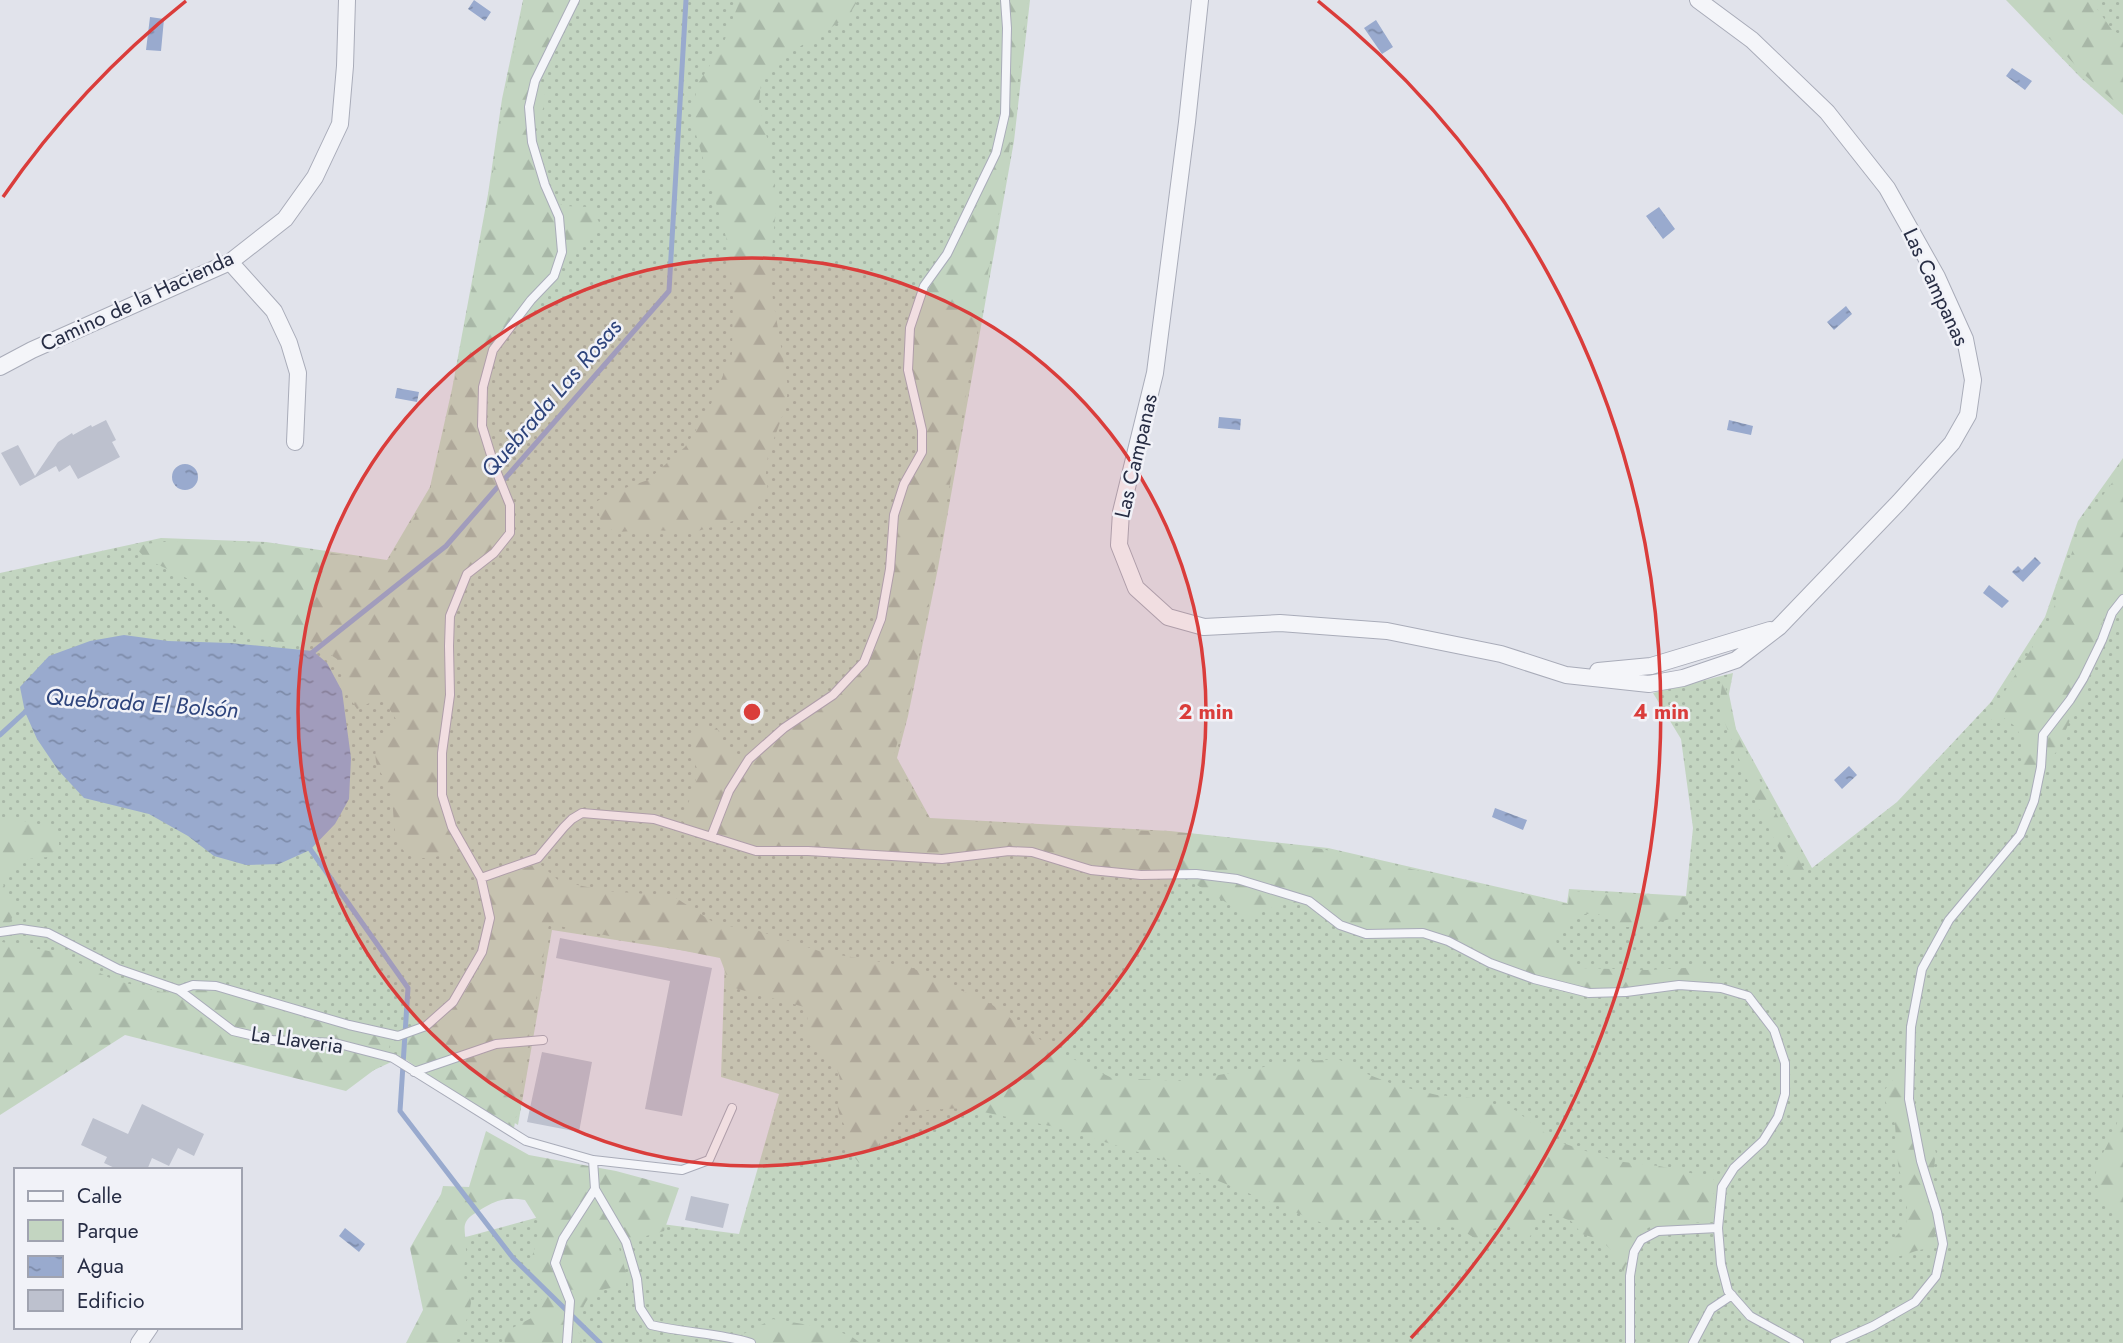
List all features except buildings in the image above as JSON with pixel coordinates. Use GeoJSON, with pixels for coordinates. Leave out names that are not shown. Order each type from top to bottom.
{"type":"FeatureCollection","features":[{"type":"Feature","properties":{"kind":"street","name":"Camino de la Hacienda"},"geometry":{"type":"LineString","coordinates":[[0,367],[32,350],[230,262],[285,219],[315,177],[340,124],[347,0]]}},
{"type":"Feature","properties":{"kind":"street","name":"Las Campanas"},"geometry":{"type":"LineString","coordinates":[[1200,0],[1155,373],[1121,512],[1119,545],[1136,588],[1168,617],[1204,627],[1280,623],[1387,631],[1501,654],[1566,675],[1651,666],[1779,627],[1952,443],[1968,415],[1973,380],[1965,339],[1937,277],[1887,188],[1827,112],[1752,40],[1698,0]]}},
{"type":"Feature","properties":{"kind":"street"},"geometry":{"type":"LineString","coordinates":[[230,262],[274,311],[289,343],[298,373],[295,442]]}},
{"type":"Feature","properties":{"kind":"lane"},"geometry":{"type":"LineString","coordinates":[[179,990],[193,985],[216,986],[349,1025],[398,1036],[426,1026],[453,1002],[482,952],[490,918],[481,878],[452,827],[442,795],[442,753],[450,695],[450,616],[467,574],[494,553],[510,533],[510,505],[482,426],[483,387],[493,350],[531,300],[554,276],[562,252],[559,217],[545,185],[532,142],[529,107],[535,80],[575,0]]}},
{"type":"Feature","properties":{"kind":"lane"},"geometry":{"type":"LineString","coordinates":[[711,837],[729,791],[748,759],[784,728],[833,695],[864,662],[881,619],[890,569],[894,515],[904,484],[922,452],[922,430],[908,370],[910,328],[924,286],[947,254],[996,153],[1005,114],[1005,0]]}},
{"type":"Feature","properties":{"kind":"lane"},"geometry":{"type":"LineString","coordinates":[[1835,1343],[1873,1326],[1915,1302],[1936,1276],[1943,1244],[1937,1212],[1921,1161],[1909,1099],[1911,1027],[1922,969],[1949,920],[2020,835],[2034,801],[2041,767],[2043,735],[2084,679],[2112,612],[2123,599]]}},
{"type":"Feature","properties":{"kind":"lane"},"geometry":{"type":"LineString","coordinates":[[481,878],[538,858],[564,827],[582,813],[654,819],[756,851],[808,851],[942,859],[1009,851],[1032,852],[1090,870],[1141,875],[1196,874],[1237,879],[1309,901],[1340,925],[1366,934],[1423,933],[1534,979],[1589,993],[1626,992],[1679,985],[1721,988],[1748,996],[1774,1030],[1786,1063],[1784,1094],[1778,1117],[1763,1141],[1734,1168],[1722,1187],[1718,1228],[1721,1264],[1728,1291],[1749,1316],[1799,1343]]}},
{"type":"Feature","properties":{"kind":"lane","name":"La Llaveria"},"geometry":{"type":"LineString","coordinates":[[0,932],[21,929],[48,933],[118,969],[179,990],[233,1031],[272,1040],[335,1043],[393,1058],[526,1141],[593,1160],[682,1170],[709,1160],[732,1108]]}},
{"type":"Feature","properties":{"kind":"lane"},"geometry":{"type":"LineString","coordinates":[[414,1072],[496,1044],[543,1040]]}},
{"type":"Feature","properties":{"kind":"lane"},"geometry":{"type":"LineString","coordinates":[[593,1160],[594,1189],[626,1242],[637,1279],[640,1308],[651,1325],[677,1331],[730,1336],[751,1343]]}},
{"type":"Feature","properties":{"kind":"lane"},"geometry":{"type":"LineString","coordinates":[[568,1343],[570,1301],[555,1262],[563,1239],[594,1189]]}},
{"type":"Feature","properties":{"kind":"lane"},"geometry":{"type":"LineString","coordinates":[[1630,1343],[1630,1276],[1634,1252],[1642,1240],[1658,1231],[1718,1228]]}},
{"type":"Feature","properties":{"kind":"lane"},"geometry":{"type":"LineString","coordinates":[[1693,1343],[1711,1309],[1732,1295]]}},
{"type":"Feature","properties":{"kind":"green space"},"geometry":{"type":"Polygon","coordinates":[[[523,0],[1030,0],[1014,141],[938,568],[897,758],[930,818],[1170,831],[1328,848],[1567,903],[1569,889],[1686,896],[1693,828],[1681,739],[1653,693],[1733,673],[1729,694],[1736,729],[1812,868],[1897,802],[1991,702],[2045,617],[2078,521],[2123,458],[2123,1343],[408,1343],[425,1308],[414,1251],[561,1211],[739,1234],[779,1094],[721,1077],[725,957],[552,930],[518,1125],[404,1056],[340,1086],[129,1030],[0,1111],[0,573],[161,538],[266,542],[387,560],[430,487],[452,389],[488,194],[502,99],[523,0]]]}},
{"type":"Feature","properties":{"kind":"green space"},"geometry":{"type":"Polygon","coordinates":[[[524,0],[571,0],[536,78],[547,99],[529,143],[543,186],[563,206],[591,207],[600,224],[552,274],[490,348],[479,426],[507,506],[507,532],[492,551],[465,572],[448,615],[447,695],[439,753],[449,828],[457,846],[432,858],[422,858],[411,856],[399,842],[391,791],[376,762],[376,740],[397,721],[382,697],[357,709],[347,694],[337,659],[317,646],[250,638],[231,623],[223,606],[211,592],[146,559],[134,546],[196,540],[229,541],[389,562],[430,490],[445,431],[524,0]]]}},
{"type":"Feature","properties":{"kind":"green space"},"geometry":{"type":"Polygon","coordinates":[[[740,0],[858,0],[848,17],[773,63],[761,84],[759,103],[777,201],[769,276],[788,387],[786,406],[768,455],[768,492],[759,506],[744,518],[694,532],[617,532],[602,526],[596,502],[608,494],[648,480],[685,447],[708,411],[732,354],[733,297],[726,237],[692,121],[697,85],[722,47],[740,0]]]}},
{"type":"Feature","properties":{"kind":"green space"},"geometry":{"type":"Polygon","coordinates":[[[1009,0],[1028,0],[1007,168],[925,622],[906,715],[893,757],[928,819],[1186,833],[1322,849],[1568,904],[1570,891],[1691,897],[1686,908],[1670,919],[1640,927],[1624,927],[1598,914],[1582,914],[1563,925],[1556,939],[1558,952],[1578,968],[1647,970],[1706,967],[1710,977],[1679,984],[1590,991],[1534,977],[1423,932],[1366,932],[1340,924],[1309,900],[1277,906],[1249,916],[1175,872],[1141,874],[1091,869],[1032,851],[942,857],[756,849],[711,836],[680,820],[698,772],[692,754],[692,736],[707,727],[717,728],[727,748],[752,762],[786,731],[835,698],[867,663],[894,569],[898,515],[907,485],[925,453],[911,370],[914,328],[927,288],[951,256],[999,154],[1009,115],[1009,0]]]}},
{"type":"Feature","properties":{"kind":"green space"},"geometry":{"type":"Polygon","coordinates":[[[2006,0],[2123,0],[2123,115],[2081,78],[2006,0]]]}},
{"type":"Feature","properties":{"kind":"green space"},"geometry":{"type":"Polygon","coordinates":[[[2012,0],[2091,0],[2112,30],[2123,36],[2123,109],[2086,76],[2012,0]]]}},
{"type":"Feature","properties":{"kind":"green space"},"geometry":{"type":"Polygon","coordinates":[[[2123,468],[2123,590],[2107,610],[2090,656],[2085,683],[2087,699],[2070,720],[2057,751],[2034,779],[2027,778],[2020,754],[2022,739],[2016,727],[2004,718],[1987,720],[2050,619],[2081,525],[2123,468]]]}},
{"type":"Feature","properties":{"kind":"green space"},"geometry":{"type":"Polygon","coordinates":[[[1723,677],[1737,734],[1805,872],[1793,877],[1758,807],[1719,708],[1723,677]]]}},
{"type":"Feature","properties":{"kind":"green space"},"geometry":{"type":"Polygon","coordinates":[[[0,818],[40,825],[59,837],[59,847],[48,857],[28,859],[1,878],[16,908],[2,942],[59,953],[114,980],[161,992],[201,989],[230,994],[308,1019],[392,1036],[386,1061],[346,1091],[125,1035],[0,1115],[0,818]]]}},
{"type":"Feature","properties":{"kind":"green space"},"geometry":{"type":"Polygon","coordinates":[[[539,863],[559,881],[606,891],[673,896],[716,924],[759,931],[822,952],[910,967],[991,1004],[1055,1050],[1112,1078],[1185,1081],[1292,1062],[1338,1059],[1395,1085],[1437,1095],[1473,1098],[1515,1110],[1554,1140],[1615,1161],[1659,1166],[1713,1178],[1713,1222],[1654,1224],[1638,1235],[1623,1272],[1616,1255],[1601,1240],[1582,1234],[1571,1221],[1553,1214],[1542,1214],[1526,1244],[1515,1227],[1485,1231],[1484,1244],[1460,1229],[1408,1220],[1352,1219],[1327,1225],[1174,1163],[1055,1127],[964,1108],[907,1111],[891,1120],[873,1156],[859,1163],[848,1149],[849,1136],[839,1114],[839,1074],[833,1062],[806,1040],[808,1008],[731,987],[720,958],[549,924],[514,1128],[441,1085],[397,1053],[401,1039],[429,1029],[459,1001],[486,957],[492,917],[484,883],[539,863]]]}},
{"type":"Feature","properties":{"kind":"green space"},"geometry":{"type":"Polygon","coordinates":[[[1904,1060],[1912,1082],[1918,1124],[1931,1135],[1936,1153],[1929,1203],[1936,1231],[1930,1249],[1892,1257],[1891,1241],[1906,1226],[1907,1204],[1898,1164],[1895,1125],[1882,1093],[1896,1076],[1904,1060]]]}},
{"type":"Feature","properties":{"kind":"green space"},"geometry":{"type":"Polygon","coordinates":[[[2123,1093],[2123,1216],[2113,1212],[2106,1203],[2099,1191],[2096,1172],[2116,1126],[2123,1093]]]}},
{"type":"Feature","properties":{"kind":"green space"},"geometry":{"type":"Polygon","coordinates":[[[486,1131],[529,1155],[616,1171],[679,1188],[664,1231],[618,1244],[626,1273],[626,1286],[601,1290],[590,1297],[582,1310],[579,1323],[582,1343],[505,1343],[503,1333],[537,1315],[543,1304],[534,1281],[531,1260],[540,1224],[525,1200],[504,1199],[476,1212],[465,1225],[464,1279],[471,1303],[465,1324],[454,1343],[406,1343],[423,1310],[410,1248],[443,1186],[469,1187],[486,1131]]]}},
{"type":"Feature","properties":{"kind":"green space"},"geometry":{"type":"Polygon","coordinates":[[[773,1319],[843,1333],[860,1343],[751,1343],[739,1336],[773,1319]]]}},
{"type":"Feature","properties":{"kind":"water"},"geometry":{"type":"Polygon","coordinates":[[[474,0],[491,12],[485,21],[468,9],[474,0]]]}},
{"type":"Feature","properties":{"kind":"water"},"geometry":{"type":"Polygon","coordinates":[[[150,17],[164,19],[161,51],[146,50],[150,17]]]}},
{"type":"Feature","properties":{"kind":"water"},"geometry":{"type":"Polygon","coordinates":[[[1376,20],[1393,47],[1382,54],[1364,28],[1376,20]]]}},
{"type":"Feature","properties":{"kind":"water"},"geometry":{"type":"Polygon","coordinates":[[[2012,68],[2032,81],[2025,90],[2006,76],[2012,68]]]}},
{"type":"Feature","properties":{"kind":"water"},"geometry":{"type":"Polygon","coordinates":[[[1659,207],[1675,229],[1663,239],[1646,216],[1659,207]]]}},
{"type":"Feature","properties":{"kind":"water"},"geometry":{"type":"Polygon","coordinates":[[[1846,306],[1852,314],[1834,330],[1827,322],[1846,306]]]}},
{"type":"Feature","properties":{"kind":"water"},"geometry":{"type":"Polygon","coordinates":[[[397,388],[419,392],[417,402],[395,398],[397,388]]]}},
{"type":"Feature","properties":{"kind":"water"},"geometry":{"type":"Polygon","coordinates":[[[1219,417],[1241,419],[1240,430],[1218,428],[1219,417]]]}},
{"type":"Feature","properties":{"kind":"water"},"geometry":{"type":"Polygon","coordinates":[[[1729,420],[1753,426],[1751,435],[1727,430],[1729,420]]]}},
{"type":"Feature","properties":{"kind":"water"},"geometry":{"type":"Polygon","coordinates":[[[185,464],[194,468],[198,477],[194,486],[185,490],[176,486],[172,477],[176,468],[185,464]]]}},
{"type":"Feature","properties":{"kind":"water"},"geometry":{"type":"Polygon","coordinates":[[[2035,557],[2041,563],[2023,582],[2012,572],[2018,566],[2022,570],[2035,557]]]}},
{"type":"Feature","properties":{"kind":"water"},"geometry":{"type":"Polygon","coordinates":[[[1989,585],[2009,601],[2002,608],[1983,593],[1989,585]]]}},
{"type":"Feature","properties":{"kind":"water"},"geometry":{"type":"Polygon","coordinates":[[[124,635],[168,641],[230,643],[313,651],[327,663],[342,691],[351,758],[349,799],[335,824],[310,850],[279,864],[246,865],[214,856],[188,836],[149,814],[84,798],[58,770],[37,739],[25,712],[20,687],[49,656],[90,641],[124,635]]]}},
{"type":"Feature","properties":{"kind":"water"},"geometry":{"type":"Polygon","coordinates":[[[1849,766],[1857,775],[1842,789],[1834,780],[1849,766]]]}},
{"type":"Feature","properties":{"kind":"water"},"geometry":{"type":"Polygon","coordinates":[[[1495,808],[1527,820],[1523,830],[1492,817],[1495,808]]]}},
{"type":"Feature","properties":{"kind":"water"},"geometry":{"type":"Polygon","coordinates":[[[345,1228],[365,1244],[359,1252],[339,1236],[345,1228]]]}},
{"type":"Feature","properties":{"kind":"waterway","name":"Quebrada Las Rosas"},"geometry":{"type":"LineString","coordinates":[[309,655],[446,546],[669,291],[686,0]]}},
{"type":"Feature","properties":{"kind":"waterway","name":"Quebrada El Bolsón"},"geometry":{"type":"LineString","coordinates":[[0,735],[25,712],[30,712]]}},
{"type":"Feature","properties":{"kind":"waterway"},"geometry":{"type":"LineString","coordinates":[[308,846],[408,988],[400,1111],[513,1258],[600,1343]]}}]}
